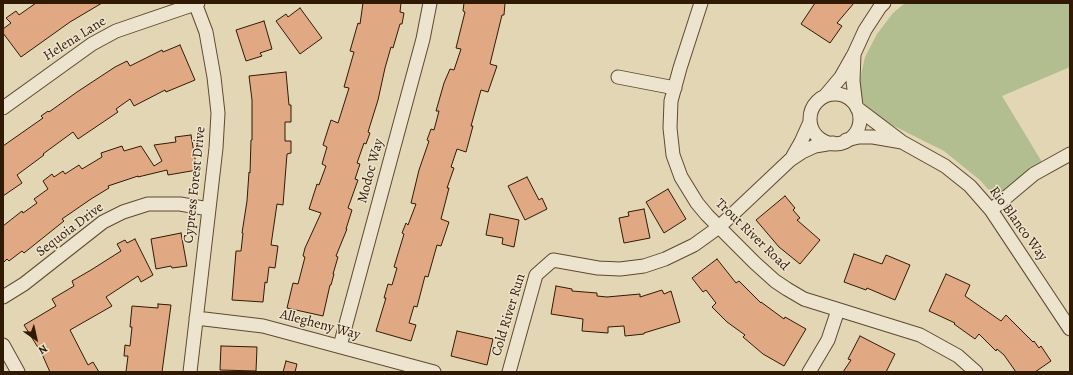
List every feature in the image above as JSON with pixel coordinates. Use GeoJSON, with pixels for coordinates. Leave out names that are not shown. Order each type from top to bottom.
{"type":"FeatureCollection","features":[{"type":"Feature","properties":{"kind":"street","name":"Helena Lane"},"geometry":{"type":"LineString","coordinates":[[3,108],[92,44],[110,34],[196,3]]}},
{"type":"Feature","properties":{"kind":"street","name":"Cypress Forest Drive"},"geometry":{"type":"LineString","coordinates":[[190,372],[216,148],[218,114],[214,77],[206,32],[196,3]]}},
{"type":"Feature","properties":{"kind":"street","name":"Modoc Way"},"geometry":{"type":"LineString","coordinates":[[340,346],[423,39],[430,3]]}},
{"type":"Feature","properties":{"kind":"street","name":"Trout River Road"},"geometry":{"type":"LineString","coordinates":[[701,3],[671,101],[670,128],[673,155],[681,177],[689,191],[719,227],[774,281],[804,299],[920,336],[958,356],[976,372]]}},
{"type":"Feature","properties":{"kind":"street"},"geometry":{"type":"LineString","coordinates":[[854,54],[852,81],[859,117],[858,128],[855,133],[846,140],[833,143],[824,141],[819,138],[812,128],[810,116],[815,105],[826,96],[841,77],[865,30],[884,3]]}},
{"type":"Feature","properties":{"kind":"street"},"geometry":{"type":"LineString","coordinates":[[618,77],[675,88]]}},
{"type":"Feature","properties":{"kind":"street"},"geometry":{"type":"LineString","coordinates":[[826,96],[836,94],[842,95],[848,98],[856,107]]}},
{"type":"Feature","properties":{"kind":"street","name":"Rio Blanco Way"},"geometry":{"type":"LineString","coordinates":[[856,107],[902,142],[945,166],[970,186],[991,210],[1070,328]]}},
{"type":"Feature","properties":{"kind":"street","name":"Cold River Run"},"geometry":{"type":"LineString","coordinates":[[509,372],[536,275],[553,260],[598,268],[620,269],[644,266],[665,259],[694,245],[719,227],[790,160],[799,148],[810,122]]}},
{"type":"Feature","properties":{"kind":"street","name":"Rio Blanco Way"},"geometry":{"type":"LineString","coordinates":[[846,140],[859,137],[873,137],[902,142]]}},
{"type":"Feature","properties":{"kind":"street","name":"Cold River Run"},"geometry":{"type":"LineString","coordinates":[[790,160],[807,149],[833,143]]}},
{"type":"Feature","properties":{"kind":"street"},"geometry":{"type":"LineString","coordinates":[[991,210],[1034,174],[1070,154]]}},
{"type":"Feature","properties":{"kind":"street","name":"Sequoia Drive"},"geometry":{"type":"LineString","coordinates":[[3,297],[24,284],[103,222],[123,212],[148,204],[180,204],[209,209]]}},
{"type":"Feature","properties":{"kind":"street"},"geometry":{"type":"LineString","coordinates":[[810,372],[828,340],[838,310]]}},
{"type":"Feature","properties":{"kind":"street","name":"Allegheny Way"},"geometry":{"type":"LineString","coordinates":[[196,318],[262,326],[434,372]]}},
{"type":"Feature","properties":{"kind":"street"},"geometry":{"type":"LineString","coordinates":[[3,344],[18,372]]}},
{"type":"Feature","properties":{"kind":"green space"},"geometry":{"type":"Polygon","coordinates":[[[905,3],[1070,3],[1070,67],[1002,96],[1042,162],[998,195],[991,193],[981,181],[944,151],[870,113],[863,102],[859,84],[865,57],[877,34],[893,13],[905,3]]]}},
{"type":"Feature","properties":{"kind":"building"},"geometry":{"type":"Polygon","coordinates":[[[36,3],[102,3],[70,22],[21,57],[3,33],[3,29],[11,23],[6,18],[16,11],[19,15],[36,3]]]}},
{"type":"Feature","properties":{"kind":"building"},"geometry":{"type":"Polygon","coordinates":[[[363,3],[401,3],[400,12],[404,13],[402,24],[400,24],[393,48],[391,47],[385,68],[378,100],[368,132],[370,133],[366,144],[364,143],[357,163],[360,164],[355,179],[358,180],[348,208],[352,210],[347,229],[336,256],[338,257],[323,316],[287,308],[293,283],[298,284],[305,257],[303,256],[305,248],[321,213],[309,209],[317,184],[319,185],[326,166],[322,164],[327,147],[323,145],[331,120],[338,123],[349,88],[344,87],[354,52],[350,51],[358,23],[360,24],[363,3]]]}},
{"type":"Feature","properties":{"kind":"building"},"geometry":{"type":"Polygon","coordinates":[[[464,3],[505,3],[504,15],[502,15],[490,64],[497,66],[488,92],[481,90],[471,126],[473,126],[466,152],[457,149],[451,167],[454,168],[447,188],[449,188],[441,219],[449,222],[441,246],[437,245],[428,277],[425,276],[417,307],[414,306],[409,323],[416,325],[411,341],[376,331],[386,298],[384,298],[388,284],[392,285],[397,268],[394,267],[404,234],[402,233],[406,223],[408,225],[416,204],[411,203],[419,170],[429,141],[427,140],[431,129],[434,130],[439,111],[436,111],[444,83],[450,69],[454,70],[461,49],[456,48],[465,12],[463,11],[464,3]]]}},
{"type":"Feature","properties":{"kind":"building"},"geometry":{"type":"Polygon","coordinates":[[[815,3],[854,3],[837,23],[842,26],[830,43],[801,24],[815,3]]]}},
{"type":"Feature","properties":{"kind":"building"},"geometry":{"type":"Polygon","coordinates":[[[300,8],[322,38],[300,54],[276,21],[286,14],[288,17],[300,8]]]}},
{"type":"Feature","properties":{"kind":"building"},"geometry":{"type":"Polygon","coordinates":[[[264,21],[272,49],[260,53],[262,56],[246,61],[236,30],[264,21]]]}},
{"type":"Feature","properties":{"kind":"building"},"geometry":{"type":"Polygon","coordinates":[[[180,45],[195,80],[166,92],[165,90],[134,106],[130,99],[116,109],[118,112],[78,139],[73,132],[17,175],[22,183],[3,196],[3,146],[43,118],[41,116],[48,111],[49,112],[115,67],[127,61],[130,66],[162,50],[163,52],[180,45]]]}},
{"type":"Feature","properties":{"kind":"building"},"geometry":{"type":"Polygon","coordinates":[[[286,72],[289,105],[291,105],[291,122],[285,122],[285,141],[291,141],[291,153],[287,154],[283,205],[277,204],[271,245],[278,246],[275,268],[269,267],[267,283],[265,282],[263,302],[232,300],[236,251],[241,251],[249,172],[250,173],[252,100],[249,76],[286,72]]]}},
{"type":"Feature","properties":{"kind":"building"},"geometry":{"type":"Polygon","coordinates":[[[191,135],[197,170],[168,175],[167,170],[138,176],[108,186],[109,188],[62,219],[64,221],[24,253],[22,251],[9,261],[7,259],[3,263],[3,226],[22,211],[23,213],[37,203],[34,199],[48,189],[43,181],[52,174],[54,177],[63,171],[65,174],[79,165],[82,169],[102,157],[101,153],[122,146],[124,151],[141,146],[154,166],[162,161],[154,145],[176,142],[175,137],[191,135]]]}},
{"type":"Feature","properties":{"kind":"building"},"geometry":{"type":"Polygon","coordinates":[[[527,177],[539,200],[542,198],[547,209],[525,220],[508,186],[527,177]]]}},
{"type":"Feature","properties":{"kind":"building"},"geometry":{"type":"Polygon","coordinates":[[[668,189],[686,219],[664,233],[646,202],[668,189]]]}},
{"type":"Feature","properties":{"kind":"building"},"geometry":{"type":"Polygon","coordinates":[[[785,196],[795,208],[793,210],[800,218],[797,220],[820,240],[800,264],[779,247],[756,220],[785,196]]]}},
{"type":"Feature","properties":{"kind":"building"},"geometry":{"type":"Polygon","coordinates":[[[644,209],[650,238],[624,243],[619,218],[629,216],[628,212],[644,209]]]}},
{"type":"Feature","properties":{"kind":"building"},"geometry":{"type":"Polygon","coordinates":[[[490,214],[519,220],[514,247],[502,244],[503,238],[486,235],[490,214]]]}},
{"type":"Feature","properties":{"kind":"building"},"geometry":{"type":"Polygon","coordinates":[[[181,233],[187,266],[172,268],[171,266],[156,269],[151,239],[181,233]]]}},
{"type":"Feature","properties":{"kind":"building"},"geometry":{"type":"Polygon","coordinates":[[[135,239],[153,275],[141,282],[138,276],[106,297],[112,306],[70,330],[88,365],[93,362],[99,372],[50,372],[42,354],[24,325],[56,306],[52,299],[74,286],[72,281],[121,251],[117,244],[125,240],[127,243],[135,239]]]}},
{"type":"Feature","properties":{"kind":"building"},"geometry":{"type":"Polygon","coordinates":[[[854,254],[882,264],[886,255],[910,265],[895,300],[867,288],[866,290],[844,282],[854,254]]]}},
{"type":"Feature","properties":{"kind":"building"},"geometry":{"type":"Polygon","coordinates":[[[717,259],[736,283],[739,281],[761,303],[784,319],[785,317],[806,329],[784,366],[763,354],[743,337],[745,335],[727,322],[712,307],[716,303],[706,290],[703,292],[692,278],[717,259]]]}},
{"type":"Feature","properties":{"kind":"building"},"geometry":{"type":"Polygon","coordinates":[[[946,274],[970,285],[965,296],[1001,321],[1006,315],[1033,342],[1034,341],[1039,348],[1041,346],[1051,361],[1035,372],[1016,372],[1004,355],[997,349],[996,351],[979,334],[975,339],[954,324],[955,323],[929,311],[946,274]]]}},
{"type":"Feature","properties":{"kind":"building"},"geometry":{"type":"Polygon","coordinates":[[[556,286],[572,289],[572,291],[597,293],[597,296],[607,297],[640,294],[640,297],[662,290],[664,294],[671,291],[680,322],[644,334],[625,336],[624,326],[608,327],[608,333],[582,331],[583,319],[551,314],[556,286]]]}},
{"type":"Feature","properties":{"kind":"building"},"geometry":{"type":"Polygon","coordinates":[[[158,304],[171,305],[162,372],[126,372],[128,356],[124,356],[125,345],[130,346],[132,306],[158,308],[158,304]]]}},
{"type":"Feature","properties":{"kind":"building"},"geometry":{"type":"Polygon","coordinates":[[[457,331],[493,339],[487,365],[451,356],[457,331]]]}},
{"type":"Feature","properties":{"kind":"building"},"geometry":{"type":"Polygon","coordinates":[[[860,336],[895,354],[886,372],[843,372],[851,360],[848,359],[860,336]]]}},
{"type":"Feature","properties":{"kind":"building"},"geometry":{"type":"Polygon","coordinates":[[[221,346],[257,347],[256,371],[220,370],[221,346]]]}},
{"type":"Feature","properties":{"kind":"building"},"geometry":{"type":"Polygon","coordinates":[[[286,361],[297,364],[295,372],[283,372],[286,361]]]}}]}
